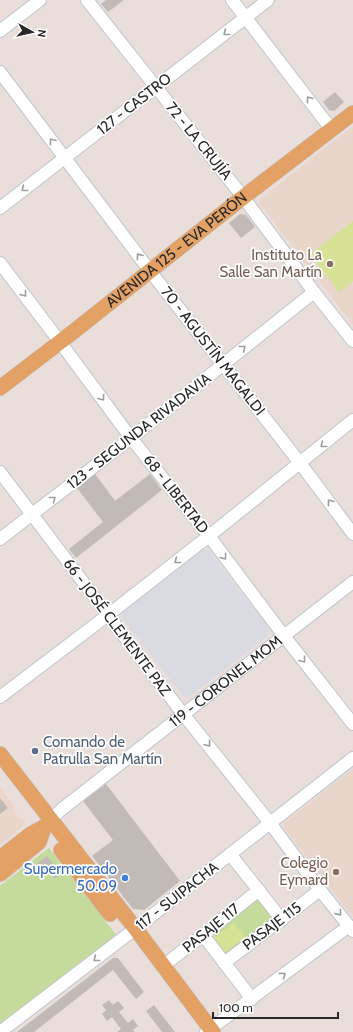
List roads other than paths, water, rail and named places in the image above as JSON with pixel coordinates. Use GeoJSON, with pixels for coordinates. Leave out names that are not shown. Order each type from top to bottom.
{"type":"FeatureCollection","features":[{"type":"Feature","properties":{"kind":"main road","name":"AVENIDA 125 - EVA PERÓN"},"geometry":{"type":"LineString","coordinates":[[0,388],[243,197],[353,113]]}},
{"type":"Feature","properties":{"kind":"main road"},"geometry":{"type":"LineString","coordinates":[[0,754],[47,823],[208,1031]]}},
{"type":"Feature","properties":{"kind":"main road"},"geometry":{"type":"LineString","coordinates":[[0,770],[47,823]]}},
{"type":"Feature","properties":{"kind":"main road","name":"119 - CORONEL MOM"},"geometry":{"type":"LineString","coordinates":[[0,858],[47,823]]}},
{"type":"Feature","properties":{"kind":"main road","name":"119 - CORONEL MOM"},"geometry":{"type":"LineString","coordinates":[[0,874],[38,842],[47,823]]}},
{"type":"Feature","properties":{"kind":"main road"},"geometry":{"type":"LineString","coordinates":[[131,932],[163,966],[208,1031]]}},
{"type":"Feature","properties":{"kind":"street"},"geometry":{"type":"LineString","coordinates":[[0,31],[40,0]]}},
{"type":"Feature","properties":{"kind":"street","name":"72 - LA CRUJÍA"},"geometry":{"type":"LineString","coordinates":[[87,0],[243,197],[314,292],[353,341]]}},
{"type":"Feature","properties":{"kind":"street"},"geometry":{"type":"LineString","coordinates":[[232,0],[332,130]]}},
{"type":"Feature","properties":{"kind":"street","name":"127 - CASTRO"},"geometry":{"type":"LineString","coordinates":[[0,208],[268,0]]}},
{"type":"Feature","properties":{"kind":"street","name":"70 - AGUSTÍN MAGALDI"},"geometry":{"type":"LineString","coordinates":[[0,72],[150,271],[300,463],[353,534]]}},
{"type":"Feature","properties":{"kind":"street","name":"68 - LIBERTAD"},"geometry":{"type":"LineString","coordinates":[[0,264],[131,438],[209,536],[284,636],[353,724]]}},
{"type":"Feature","properties":{"kind":"street","name":"123 - SEGUNDA RIVADAVIA"},"geometry":{"type":"LineString","coordinates":[[0,539],[131,438],[314,292]]}},
{"type":"Feature","properties":{"kind":"street"},"geometry":{"type":"LineString","coordinates":[[0,697],[209,536],[353,420]]}},
{"type":"Feature","properties":{"kind":"street","name":"66 - JOSÉ CLEMENTE PAZ"},"geometry":{"type":"LineString","coordinates":[[0,472],[183,714],[270,823],[351,929]]}},
{"type":"Feature","properties":{"kind":"street","name":"119 - CORONEL MOM"},"geometry":{"type":"LineString","coordinates":[[47,823],[62,809],[353,582]]}},
{"type":"Feature","properties":{"kind":"street","name":"117 - SUIPACHA"},"geometry":{"type":"LineString","coordinates":[[0,1032],[131,932],[353,758]]}},
{"type":"Feature","properties":{"kind":"street"},"geometry":{"type":"LineString","coordinates":[[230,854],[282,920]]}},
{"type":"Feature","properties":{"kind":"street","name":"PASAJE 117"},"geometry":{"type":"LineString","coordinates":[[163,966],[259,890]]}},
{"type":"Feature","properties":{"kind":"street","name":"PASAJE 115"},"geometry":{"type":"LineString","coordinates":[[224,963],[320,890]]}},
{"type":"Feature","properties":{"kind":"street"},"geometry":{"type":"LineString","coordinates":[[208,1031],[351,929]]}},
{"type":"Feature","properties":{"kind":"street"},"geometry":{"type":"LineString","coordinates":[[203,935],[252,999]]}},
{"type":"Feature","properties":{"kind":"place","name":"Instituto La Salle San Martín"},"geometry":{"type":"Point","coordinates":[330,264]}},
{"type":"Feature","properties":{"kind":"place","name":"Comando de Patrulla San Martín"},"geometry":{"type":"Point","coordinates":[35,751]}},
{"type":"Feature","properties":{"kind":"place","name":"Colegio Eymard"},"geometry":{"type":"Point","coordinates":[336,872]}},
{"type":"Feature","properties":{"kind":"place","name":"Supermercado 50.09"},"geometry":{"type":"Point","coordinates":[125,878]}}]}
